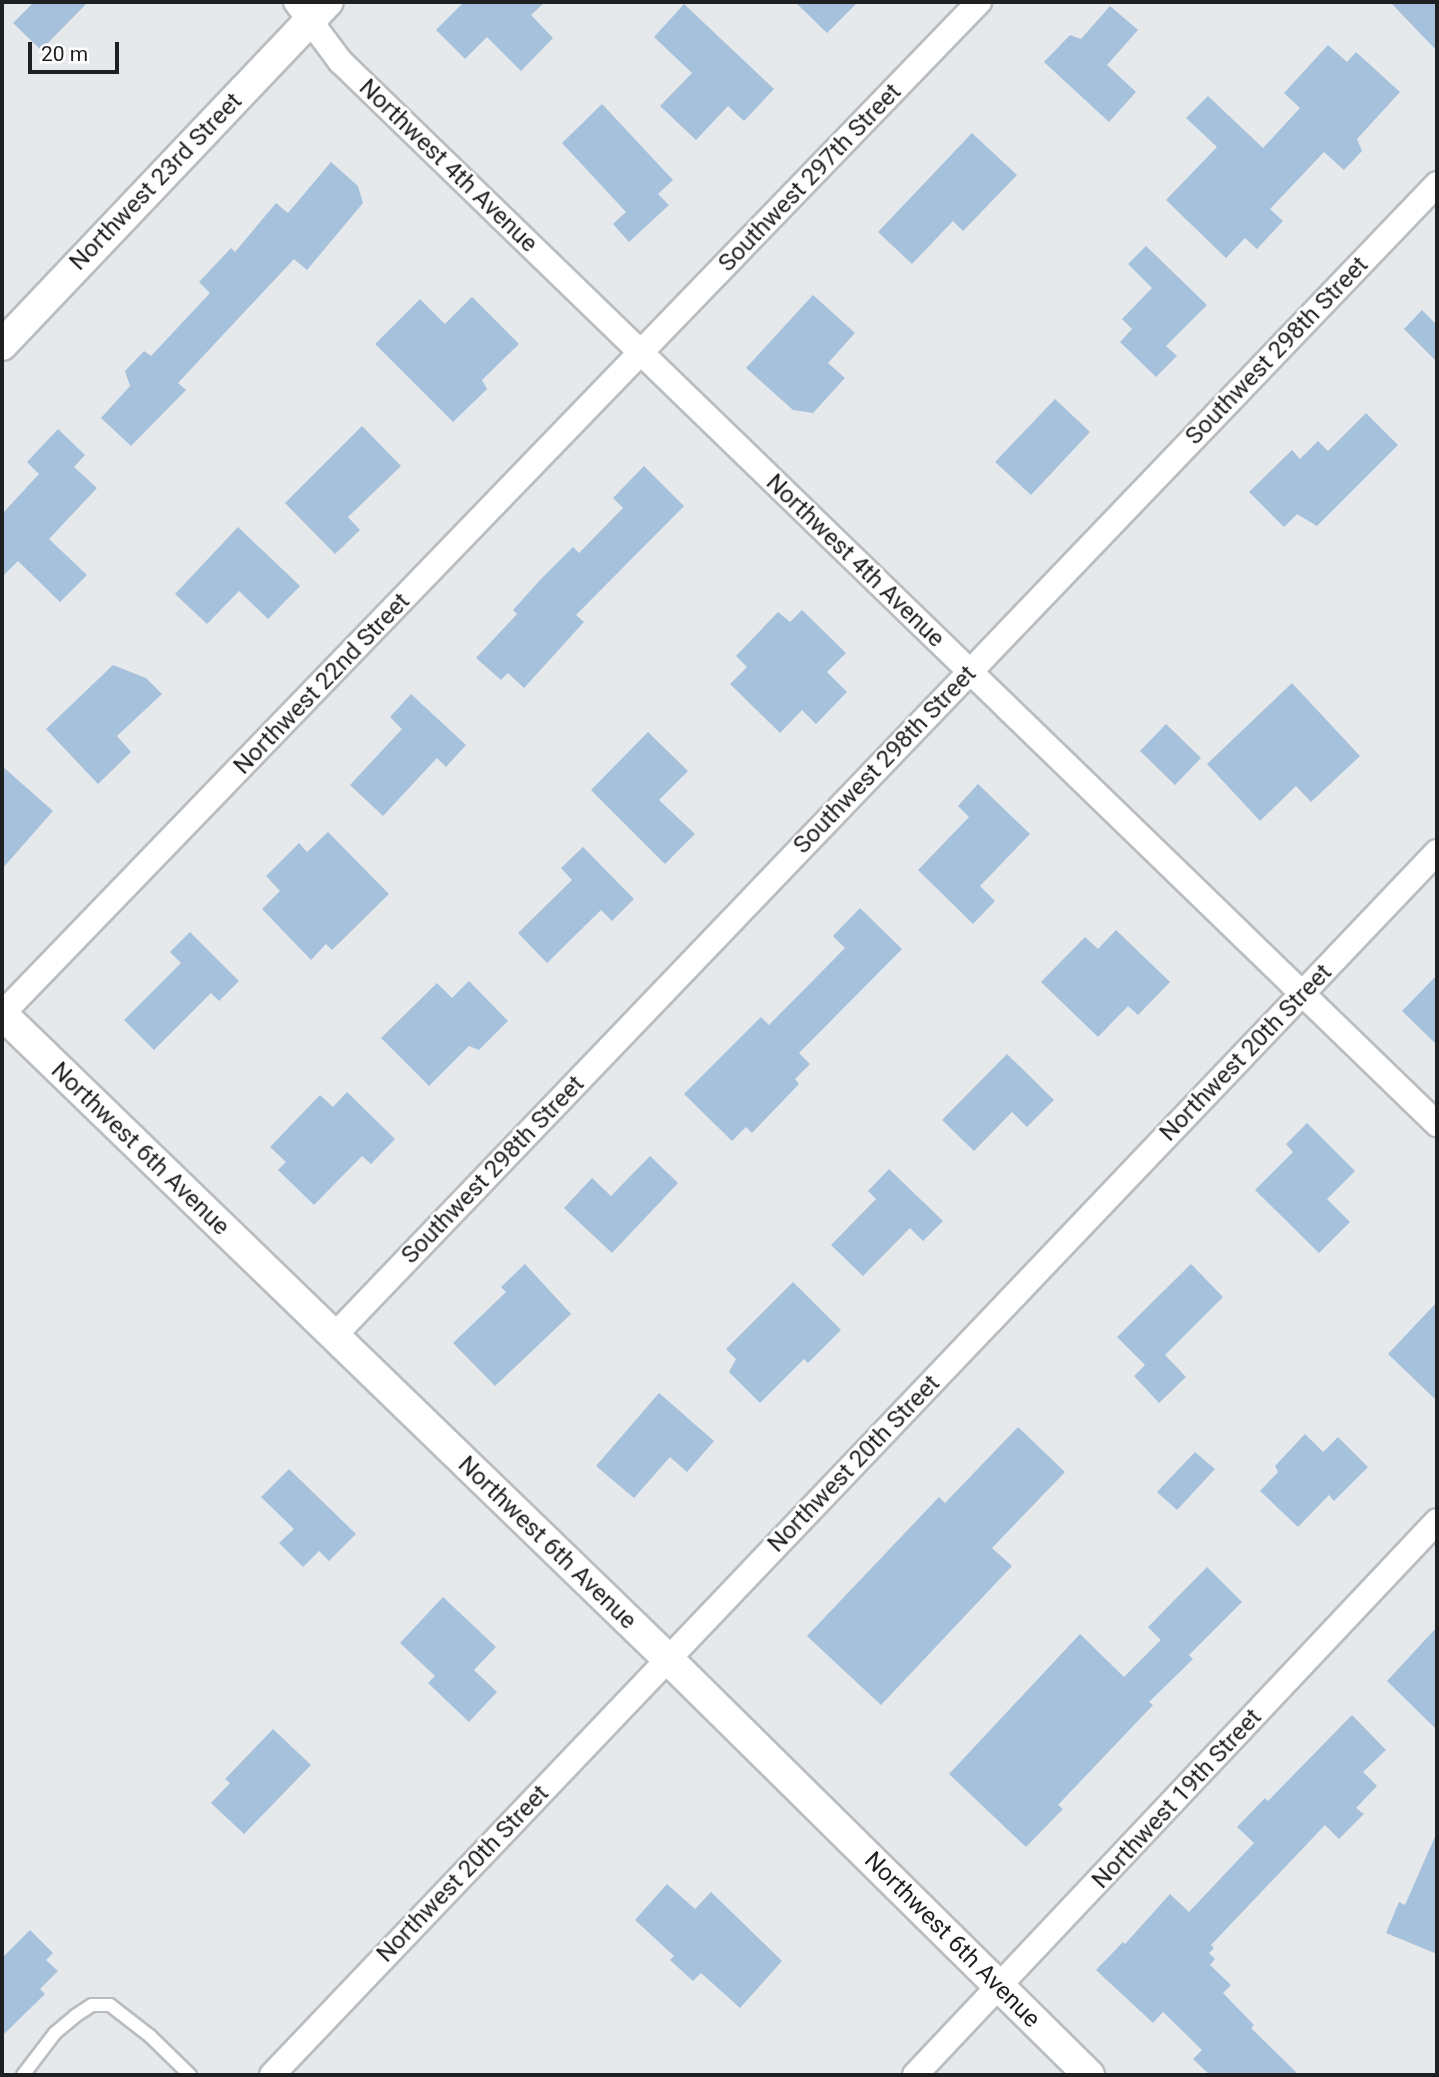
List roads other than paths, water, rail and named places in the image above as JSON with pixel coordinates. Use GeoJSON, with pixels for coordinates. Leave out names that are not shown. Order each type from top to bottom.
{"type":"FeatureCollection","features":[{"type":"Feature","properties":{"kind":"street","name":"Southwest 297th Street"},"geometry":{"type":"LineString","coordinates":[[642,354],[979,2]]}},
{"type":"Feature","properties":{"kind":"street","name":"Northwest 4th Avenue"},"geometry":{"type":"LineString","coordinates":[[312,8],[340,61],[1437,1124]]}},
{"type":"Feature","properties":{"kind":"street","name":"Northwest 23rd Street"},"geometry":{"type":"LineString","coordinates":[[2,345],[312,8]]}},
{"type":"Feature","properties":{"kind":"street","name":"Southwest 298th Street"},"geometry":{"type":"LineString","coordinates":[[333,1337],[1437,184]]}},
{"type":"Feature","properties":{"kind":"street","name":"Northwest 22nd Street"},"geometry":{"type":"LineString","coordinates":[[2,1014],[642,354]]}},
{"type":"Feature","properties":{"kind":"street","name":"Northwest 20th Street"},"geometry":{"type":"LineString","coordinates":[[272,2075],[1437,852]]}},
{"type":"Feature","properties":{"kind":"street","name":"Northwest 6th Avenue"},"geometry":{"type":"LineString","coordinates":[[2,1014],[667,1659],[1090,2075]]}},
{"type":"Feature","properties":{"kind":"street","name":"Northwest 19th Street"},"geometry":{"type":"LineString","coordinates":[[915,2075],[1437,1521]]}},
{"type":"Feature","properties":{"kind":"lane"},"geometry":{"type":"LineString","coordinates":[[23,2075],[55,2033],[92,2005],[110,2005],[125,2015],[190,2075]]}}]}
